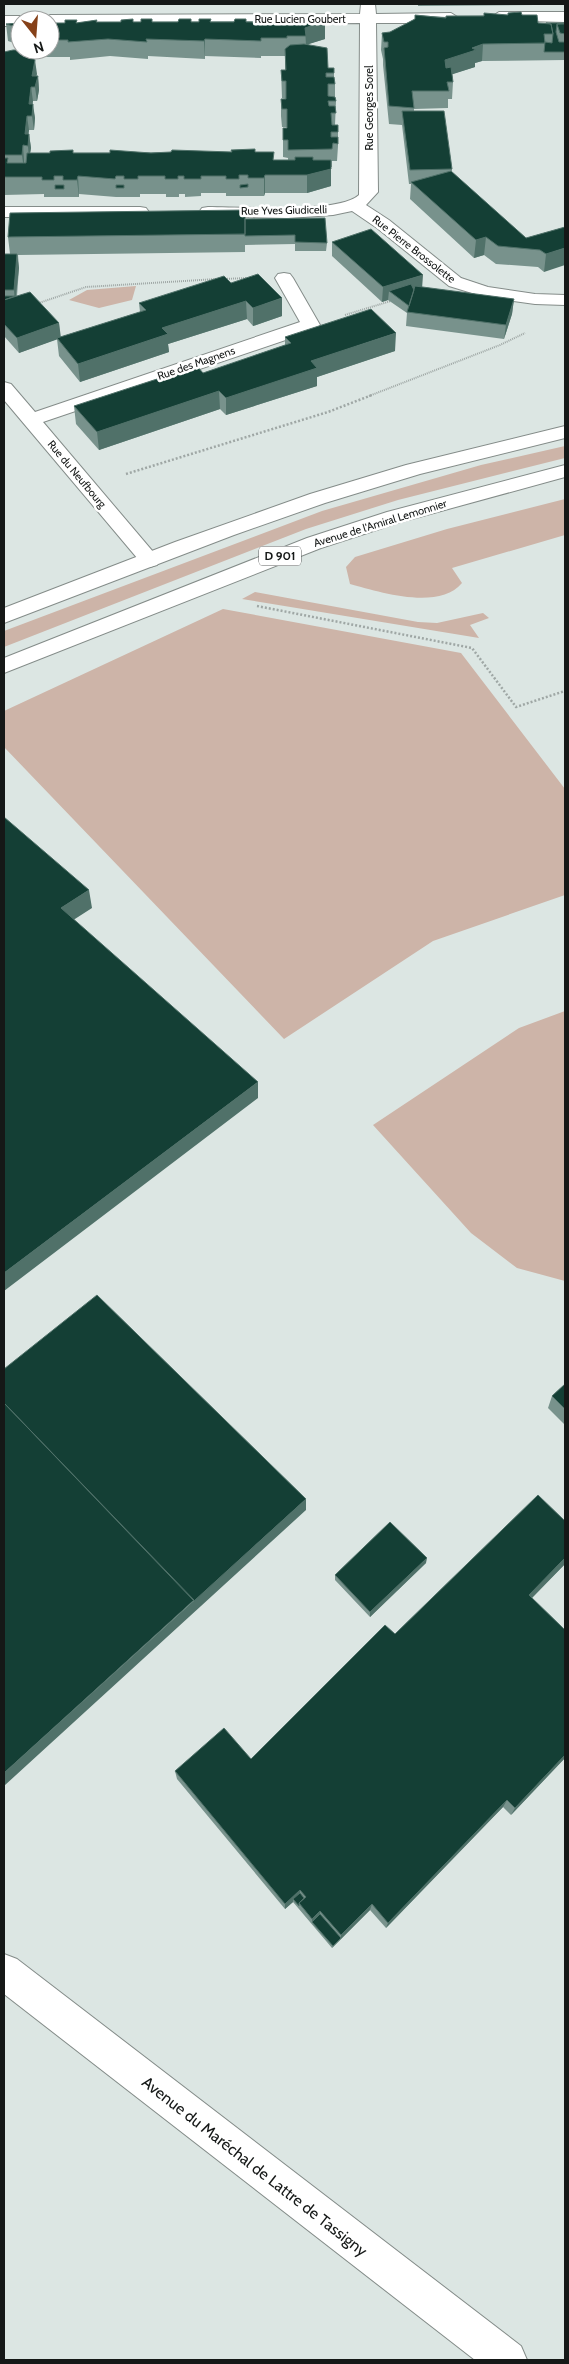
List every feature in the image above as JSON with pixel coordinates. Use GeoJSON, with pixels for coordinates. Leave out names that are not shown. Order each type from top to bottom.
{"type":"FeatureCollection","features":[{"type":"Feature","properties":{"kind":"street","name":"Rue Lucien Goubert"},"geometry":{"type":"LineString","coordinates":[[60,20],[369,11],[468,18]]}},
{"type":"Feature","properties":{"kind":"street","name":"Rue Georges Sorel"},"geometry":{"type":"LineString","coordinates":[[354,205],[363,201],[369,192],[369,11]]}},
{"type":"Feature","properties":{"kind":"street"},"geometry":{"type":"LineString","coordinates":[[487,18],[565,17]]}},
{"type":"Feature","properties":{"kind":"street","name":"Rue Yves Giudicelli"},"geometry":{"type":"LineString","coordinates":[[188,212],[326,211],[354,205]]}},
{"type":"Feature","properties":{"kind":"street","name":"Rue Pierre Brossolette"},"geometry":{"type":"LineString","coordinates":[[354,205],[383,224],[455,282],[485,292],[559,301]]}},
{"type":"Feature","properties":{"kind":"street"},"geometry":{"type":"LineString","coordinates":[[4,212],[159,212]]}},
{"type":"Feature","properties":{"kind":"street"},"geometry":{"type":"LineString","coordinates":[[284,278],[311,324]]}},
{"type":"Feature","properties":{"kind":"street","name":"Rue des Magnens"},"geometry":{"type":"LineString","coordinates":[[30,420],[311,324]]}},
{"type":"Feature","properties":{"kind":"street","name":"Rue du Neufbourg"},"geometry":{"type":"LineString","coordinates":[[4,388],[150,560]]}},
{"type":"Feature","properties":{"kind":"street"},"geometry":{"type":"LineString","coordinates":[[4,616],[230,529],[364,484],[565,432]]}},
{"type":"Feature","properties":{"kind":"street","name":"Avenue de l'Amiral Lemonnier"},"geometry":{"type":"LineString","coordinates":[[4,666],[314,543],[394,517],[565,471]]}},
{"type":"Feature","properties":{"kind":"street","name":"Avenue du Maréchal de Lattre de Tassigny"},"geometry":{"type":"LineString","coordinates":[[4,1972],[507,2360]]}},
{"type":"Feature","properties":{"kind":"path"},"geometry":{"type":"LineString","coordinates":[[31,305],[86,287],[186,280],[284,278]]}},
{"type":"Feature","properties":{"kind":"path"},"geometry":{"type":"LineString","coordinates":[[311,324],[455,282]]}},
{"type":"Feature","properties":{"kind":"path"},"geometry":{"type":"LineString","coordinates":[[87,486],[328,412],[500,345],[543,324],[559,301]]}},
{"type":"Feature","properties":{"kind":"path"},"geometry":{"type":"LineString","coordinates":[[252,605],[472,648],[516,707],[565,692]]}},
{"type":"Feature","properties":{"kind":"shaded area"},"geometry":{"type":"Polygon","coordinates":[[[136,286],[132,300],[99,308],[69,300],[87,290],[136,286]]]}},
{"type":"Feature","properties":{"kind":"shaded area"},"geometry":{"type":"Polygon","coordinates":[[[565,446],[565,458],[398,500],[306,529],[4,647],[4,631],[322,511],[481,465],[565,446]]]}},
{"type":"Feature","properties":{"kind":"shaded area"},"geometry":{"type":"Polygon","coordinates":[[[565,499],[565,535],[452,568],[462,583],[452,591],[439,596],[424,598],[408,597],[392,595],[350,584],[346,567],[355,557],[447,529],[565,499]]]}},
{"type":"Feature","properties":{"kind":"shaded area"},"geometry":{"type":"Polygon","coordinates":[[[255,592],[418,622],[437,623],[483,613],[489,618],[470,625],[479,638],[242,599],[255,592]]]}},
{"type":"Feature","properties":{"kind":"shaded area"},"geometry":{"type":"Polygon","coordinates":[[[223,609],[461,653],[565,789],[565,895],[433,941],[284,1039],[4,747],[4,711],[223,609]]]}},
{"type":"Feature","properties":{"kind":"shaded area"},"geometry":{"type":"Polygon","coordinates":[[[565,1011],[565,1281],[517,1268],[471,1233],[373,1125],[519,1028],[565,1011]]]}},
{"type":"Feature","properties":{"kind":"building"},"geometry":{"type":"Polygon","coordinates":[[[521,12],[522,15],[537,15],[538,23],[551,24],[553,34],[544,34],[545,43],[483,44],[472,48],[476,50],[445,60],[446,68],[451,67],[453,82],[447,82],[449,91],[412,91],[414,108],[389,106],[384,48],[388,47],[388,42],[384,42],[382,33],[390,32],[415,19],[415,15],[446,18],[446,16],[484,16],[484,13],[508,15],[508,13],[521,12]]]}},
{"type":"Feature","properties":{"kind":"building"},"geometry":{"type":"Polygon","coordinates":[[[133,19],[133,22],[141,22],[141,19],[152,19],[152,22],[178,22],[179,19],[191,19],[191,22],[199,22],[199,19],[211,19],[210,22],[234,22],[235,19],[246,19],[246,22],[255,22],[255,19],[267,19],[267,21],[325,21],[305,28],[306,36],[261,38],[261,41],[146,39],[147,42],[108,39],[68,42],[68,40],[60,40],[60,23],[65,23],[65,20],[77,20],[76,23],[97,20],[96,22],[121,22],[121,20],[133,19]]]}},
{"type":"Feature","properties":{"kind":"building"},"geometry":{"type":"Polygon","coordinates":[[[546,23],[565,23],[557,24],[556,32],[559,42],[565,42],[565,52],[544,52],[545,42],[552,43],[553,34],[551,24],[546,23]]]}},
{"type":"Feature","properties":{"kind":"building"},"geometry":{"type":"Polygon","coordinates":[[[557,24],[565,24],[565,34],[560,33],[557,24]]]}},
{"type":"Feature","properties":{"kind":"building"},"geometry":{"type":"Polygon","coordinates":[[[304,44],[327,48],[328,68],[334,68],[334,73],[326,73],[326,77],[334,77],[335,84],[328,84],[328,96],[335,97],[336,101],[328,101],[329,106],[335,106],[336,113],[331,113],[332,125],[338,125],[338,132],[331,132],[331,137],[338,137],[338,144],[333,143],[332,149],[288,150],[288,140],[283,140],[283,128],[287,128],[287,109],[282,109],[281,99],[286,99],[286,81],[282,81],[281,70],[286,70],[285,49],[290,45],[304,44]]]}},
{"type":"Feature","properties":{"kind":"building"},"geometry":{"type":"Polygon","coordinates":[[[10,51],[10,60],[35,60],[32,76],[38,76],[35,87],[31,87],[29,104],[33,104],[32,116],[27,116],[25,134],[29,134],[28,146],[23,145],[22,155],[4,155],[4,52],[10,51]]]}},
{"type":"Feature","properties":{"kind":"building"},"geometry":{"type":"Polygon","coordinates":[[[402,111],[444,111],[452,169],[410,170],[402,111]]]}},
{"type":"Feature","properties":{"kind":"building"},"geometry":{"type":"Polygon","coordinates":[[[255,149],[255,152],[274,152],[273,160],[295,160],[295,157],[313,157],[313,160],[331,160],[331,169],[307,175],[265,175],[264,178],[248,178],[248,175],[239,175],[239,179],[226,179],[226,176],[201,176],[201,179],[184,179],[184,176],[178,176],[178,179],[165,179],[165,176],[138,176],[138,179],[124,179],[124,176],[116,176],[115,179],[78,176],[77,180],[63,180],[63,176],[54,176],[54,180],[42,180],[42,177],[4,177],[4,158],[8,158],[7,163],[26,163],[27,153],[73,150],[73,153],[110,153],[110,150],[151,153],[171,152],[172,150],[232,152],[231,150],[255,149]]]}},
{"type":"Feature","properties":{"kind":"building"},"geometry":{"type":"Polygon","coordinates":[[[451,171],[526,238],[565,227],[565,248],[546,254],[540,250],[498,246],[486,237],[476,240],[411,182],[451,171]]]}},
{"type":"Feature","properties":{"kind":"building"},"geometry":{"type":"Polygon","coordinates":[[[248,184],[248,187],[240,188],[240,185],[248,184]]]}},
{"type":"Feature","properties":{"kind":"building"},"geometry":{"type":"Polygon","coordinates":[[[55,185],[64,185],[64,189],[55,189],[55,185]]]}},
{"type":"Feature","properties":{"kind":"building"},"geometry":{"type":"Polygon","coordinates":[[[116,185],[124,185],[124,188],[116,188],[116,185]]]}},
{"type":"Feature","properties":{"kind":"building"},"geometry":{"type":"Polygon","coordinates":[[[245,210],[245,234],[8,237],[10,213],[245,210]]]}},
{"type":"Feature","properties":{"kind":"building"},"geometry":{"type":"Polygon","coordinates":[[[325,218],[327,243],[295,242],[295,235],[245,236],[245,219],[325,218]]]}},
{"type":"Feature","properties":{"kind":"building"},"geometry":{"type":"Polygon","coordinates":[[[371,229],[423,275],[383,287],[332,242],[371,229]]]}},
{"type":"Feature","properties":{"kind":"building"},"geometry":{"type":"Polygon","coordinates":[[[4,254],[17,254],[14,290],[4,290],[4,254]]]}},
{"type":"Feature","properties":{"kind":"building"},"geometry":{"type":"Polygon","coordinates":[[[258,274],[282,298],[253,308],[246,301],[162,328],[168,334],[78,364],[57,338],[146,310],[139,303],[224,276],[231,283],[258,274]]]}},
{"type":"Feature","properties":{"kind":"building"},"geometry":{"type":"Polygon","coordinates":[[[411,284],[414,290],[409,306],[389,291],[411,284]]]}},
{"type":"Feature","properties":{"kind":"building"},"geometry":{"type":"Polygon","coordinates":[[[415,286],[514,299],[506,325],[407,312],[415,286]]]}},
{"type":"Feature","properties":{"kind":"building"},"geometry":{"type":"Polygon","coordinates":[[[30,292],[59,323],[17,338],[4,324],[4,300],[30,292]]]}},
{"type":"Feature","properties":{"kind":"building"},"geometry":{"type":"Polygon","coordinates":[[[4,296],[15,296],[4,300],[4,296]]]}},
{"type":"Feature","properties":{"kind":"building"},"geometry":{"type":"Polygon","coordinates":[[[371,309],[396,333],[311,361],[317,368],[226,398],[219,391],[97,432],[74,406],[197,366],[203,373],[291,343],[285,337],[371,309]]]}},
{"type":"Feature","properties":{"kind":"building"},"geometry":{"type":"Polygon","coordinates":[[[4,817],[89,890],[61,908],[258,1082],[4,1273],[4,817]]]}},
{"type":"Feature","properties":{"kind":"building"},"geometry":{"type":"Polygon","coordinates":[[[97,1295],[306,1499],[194,1601],[4,1403],[4,1369],[97,1295]]]}},
{"type":"Feature","properties":{"kind":"building"},"geometry":{"type":"Polygon","coordinates":[[[565,1384],[565,1409],[552,1396],[565,1384]]]}},
{"type":"Feature","properties":{"kind":"building"},"geometry":{"type":"Polygon","coordinates":[[[4,1403],[194,1600],[4,1773],[4,1403]]]}},
{"type":"Feature","properties":{"kind":"building"},"geometry":{"type":"Polygon","coordinates":[[[538,1495],[565,1521],[565,1558],[529,1595],[565,1630],[565,1755],[515,1808],[507,1800],[388,1923],[372,1904],[341,1935],[320,1911],[312,1919],[299,1903],[306,1897],[300,1890],[285,1904],[175,1771],[224,1728],[251,1759],[385,1625],[395,1634],[538,1495]]]}},
{"type":"Feature","properties":{"kind":"building"},"geometry":{"type":"Polygon","coordinates":[[[390,1522],[427,1558],[370,1612],[335,1575],[390,1522]]]}},
{"type":"Feature","properties":{"kind":"building"},"geometry":{"type":"Polygon","coordinates":[[[300,1893],[304,1898],[299,1903],[299,1906],[293,1899],[300,1893]]]}},
{"type":"Feature","properties":{"kind":"building"},"geometry":{"type":"Polygon","coordinates":[[[320,1914],[341,1938],[333,1946],[312,1922],[320,1914]]]}}]}
